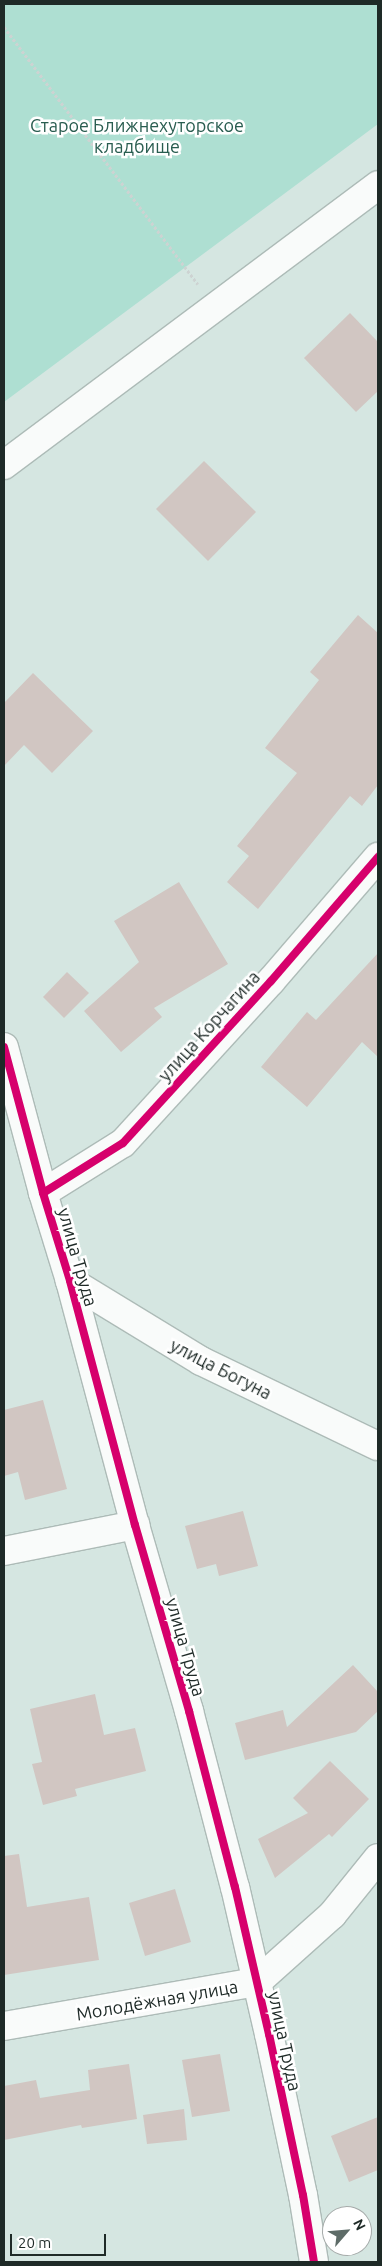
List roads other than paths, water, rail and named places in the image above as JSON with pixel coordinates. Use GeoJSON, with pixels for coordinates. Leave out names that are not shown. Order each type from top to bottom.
{"type":"FeatureCollection","features":[{"type":"Feature","properties":{"kind":"street"},"geometry":{"type":"LineString","coordinates":[[4,465],[378,185]]}},
{"type":"Feature","properties":{"kind":"street","name":"улица Корчагина"},"geometry":{"type":"LineString","coordinates":[[43,1193],[123,1142],[271,981],[378,857]]}},
{"type":"Feature","properties":{"kind":"street","name":"улица Труда"},"geometry":{"type":"LineString","coordinates":[[4,1048],[43,1193],[70,1281],[135,1524],[190,1711],[257,1982],[303,2195],[314,2262]]}},
{"type":"Feature","properties":{"kind":"street","name":"улица Богуна"},"geometry":{"type":"LineString","coordinates":[[70,1281],[201,1361],[378,1446]]}},
{"type":"Feature","properties":{"kind":"street"},"geometry":{"type":"LineString","coordinates":[[4,1551],[135,1524]]}},
{"type":"Feature","properties":{"kind":"street","name":"Молодёжная улица"},"geometry":{"type":"LineString","coordinates":[[4,2026],[257,1982],[332,1915],[378,1858]]}},
{"type":"Feature","properties":{"kind":"park label","name":"Старое Ближнехуторское кладбище"},"geometry":{"type":"Point","coordinates":[137,136]}}]}
